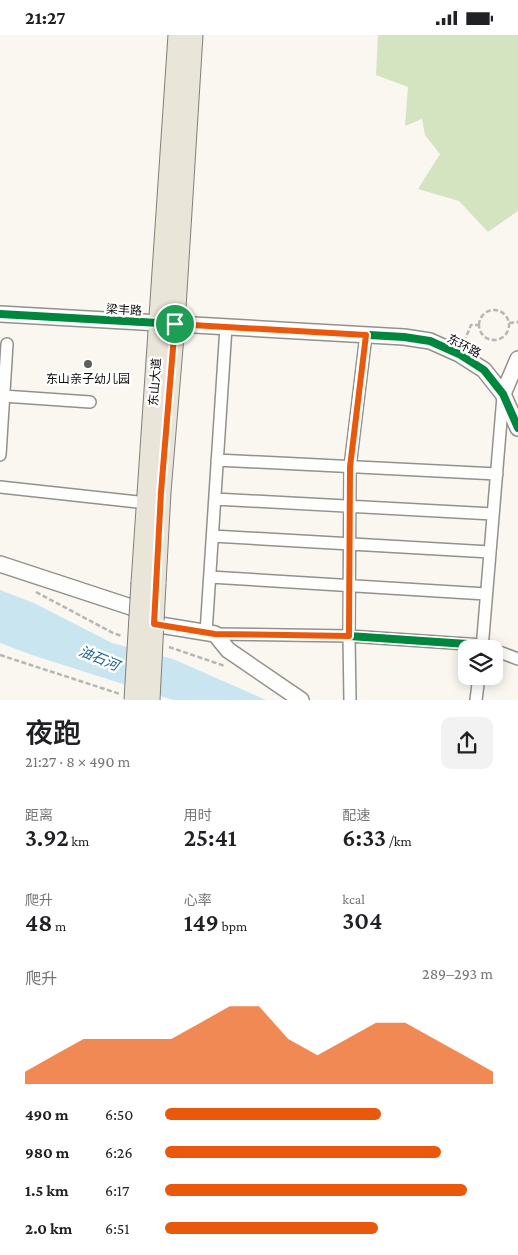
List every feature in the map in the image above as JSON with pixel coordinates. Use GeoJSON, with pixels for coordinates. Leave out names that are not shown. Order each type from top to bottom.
{"type":"FeatureCollection","features":[{"type":"Feature","properties":{"kind":"main road","name":"东山大道"},"geometry":{"type":"LineString","coordinates":[[139,699],[140,610],[149,583],[161,492],[178,35]]}},
{"type":"Feature","properties":{"kind":"main road","name":"东山大道"},"geometry":{"type":"LineString","coordinates":[[139,699],[154,624],[149,583],[147,503],[167,323],[193,35]]}},
{"type":"Feature","properties":{"kind":"street","name":"梁丰路"},"geometry":{"type":"LineString","coordinates":[[0,314],[366,335]]}},
{"type":"Feature","properties":{"kind":"street"},"geometry":{"type":"LineString","coordinates":[[226,327],[212,536],[210,577],[211,633],[228,650],[301,700]]}},
{"type":"Feature","properties":{"kind":"street"},"geometry":{"type":"LineString","coordinates":[[350,700],[350,467],[366,335]]}},
{"type":"Feature","properties":{"kind":"street","name":"东环路"},"geometry":{"type":"LineString","coordinates":[[366,335],[404,337],[430,341],[459,354],[484,370],[504,394],[518,428]]}},
{"type":"Feature","properties":{"kind":"street"},"geometry":{"type":"LineString","coordinates":[[0,455],[2,380],[6,344]]}},
{"type":"Feature","properties":{"kind":"street"},"geometry":{"type":"LineString","coordinates":[[487,640],[486,594],[504,394],[518,359]]}},
{"type":"Feature","properties":{"kind":"street"},"geometry":{"type":"LineString","coordinates":[[3,396],[90,402]]}},
{"type":"Feature","properties":{"kind":"street"},"geometry":{"type":"LineString","coordinates":[[217,460],[497,474]]}},
{"type":"Feature","properties":{"kind":"street"},"geometry":{"type":"LineString","coordinates":[[0,487],[147,503]]}},
{"type":"Feature","properties":{"kind":"street"},"geometry":{"type":"LineString","coordinates":[[215,499],[493,514]]}},
{"type":"Feature","properties":{"kind":"street"},"geometry":{"type":"LineString","coordinates":[[212,536],[490,552]]}},
{"type":"Feature","properties":{"kind":"street"},"geometry":{"type":"LineString","coordinates":[[0,564],[140,610]]}},
{"type":"Feature","properties":{"kind":"street"},"geometry":{"type":"LineString","coordinates":[[210,577],[486,594]]}},
{"type":"Feature","properties":{"kind":"street"},"geometry":{"type":"LineString","coordinates":[[154,624],[211,633],[349,636],[458,645]]}},
{"type":"Feature","properties":{"kind":"street"},"geometry":{"type":"LineString","coordinates":[[503,654],[518,659]]}},
{"type":"Feature","properties":{"kind":"street"},"geometry":{"type":"LineString","coordinates":[[476,700],[477,685]]}},
{"type":"Feature","properties":{"kind":"path"},"geometry":{"type":"LineString","coordinates":[[493,310],[504,313],[509,323],[506,336],[497,341],[492,341],[480,333],[480,318],[493,310]]}},
{"type":"Feature","properties":{"kind":"path"},"geometry":{"type":"LineString","coordinates":[[509,323],[518,322]]}},
{"type":"Feature","properties":{"kind":"path"},"geometry":{"type":"LineString","coordinates":[[464,342],[472,325],[479,325]]}},
{"type":"Feature","properties":{"kind":"path"},"geometry":{"type":"LineString","coordinates":[[0,655],[54,674],[139,699]]}},
{"type":"Feature","properties":{"kind":"green space"},"geometry":{"type":"Polygon","coordinates":[[[378,35],[518,35],[518,211],[488,232],[459,201],[418,189],[440,154],[425,135],[422,119],[405,126],[408,87],[376,75],[378,35]]]}},
{"type":"Feature","properties":{"kind":"water","name":"油石河"},"geometry":{"type":"Polygon","coordinates":[[[0,590],[34,603],[112,643],[173,659],[266,700],[173,700],[0,643],[0,590]]]}},
{"type":"Feature","properties":{"kind":"cycle path"},"geometry":{"type":"LineString","coordinates":[[0,314],[404,337],[430,341],[459,354],[484,370],[503,394],[518,428]]}},
{"type":"Feature","properties":{"kind":"cycle path"},"geometry":{"type":"LineString","coordinates":[[366,335],[350,467],[349,636],[458,643]]}},
{"type":"Feature","properties":{"kind":"place","name":"东山亲子幼儿园"},"geometry":{"type":"Point","coordinates":[88,364]}},
{"type":"Feature","properties":{"kind":"route"},"geometry":{"type":"LineString","coordinates":[[175,324],[366,335],[350,467],[349,636],[215,634],[154,624],[161,492],[175,324]]}}]}
